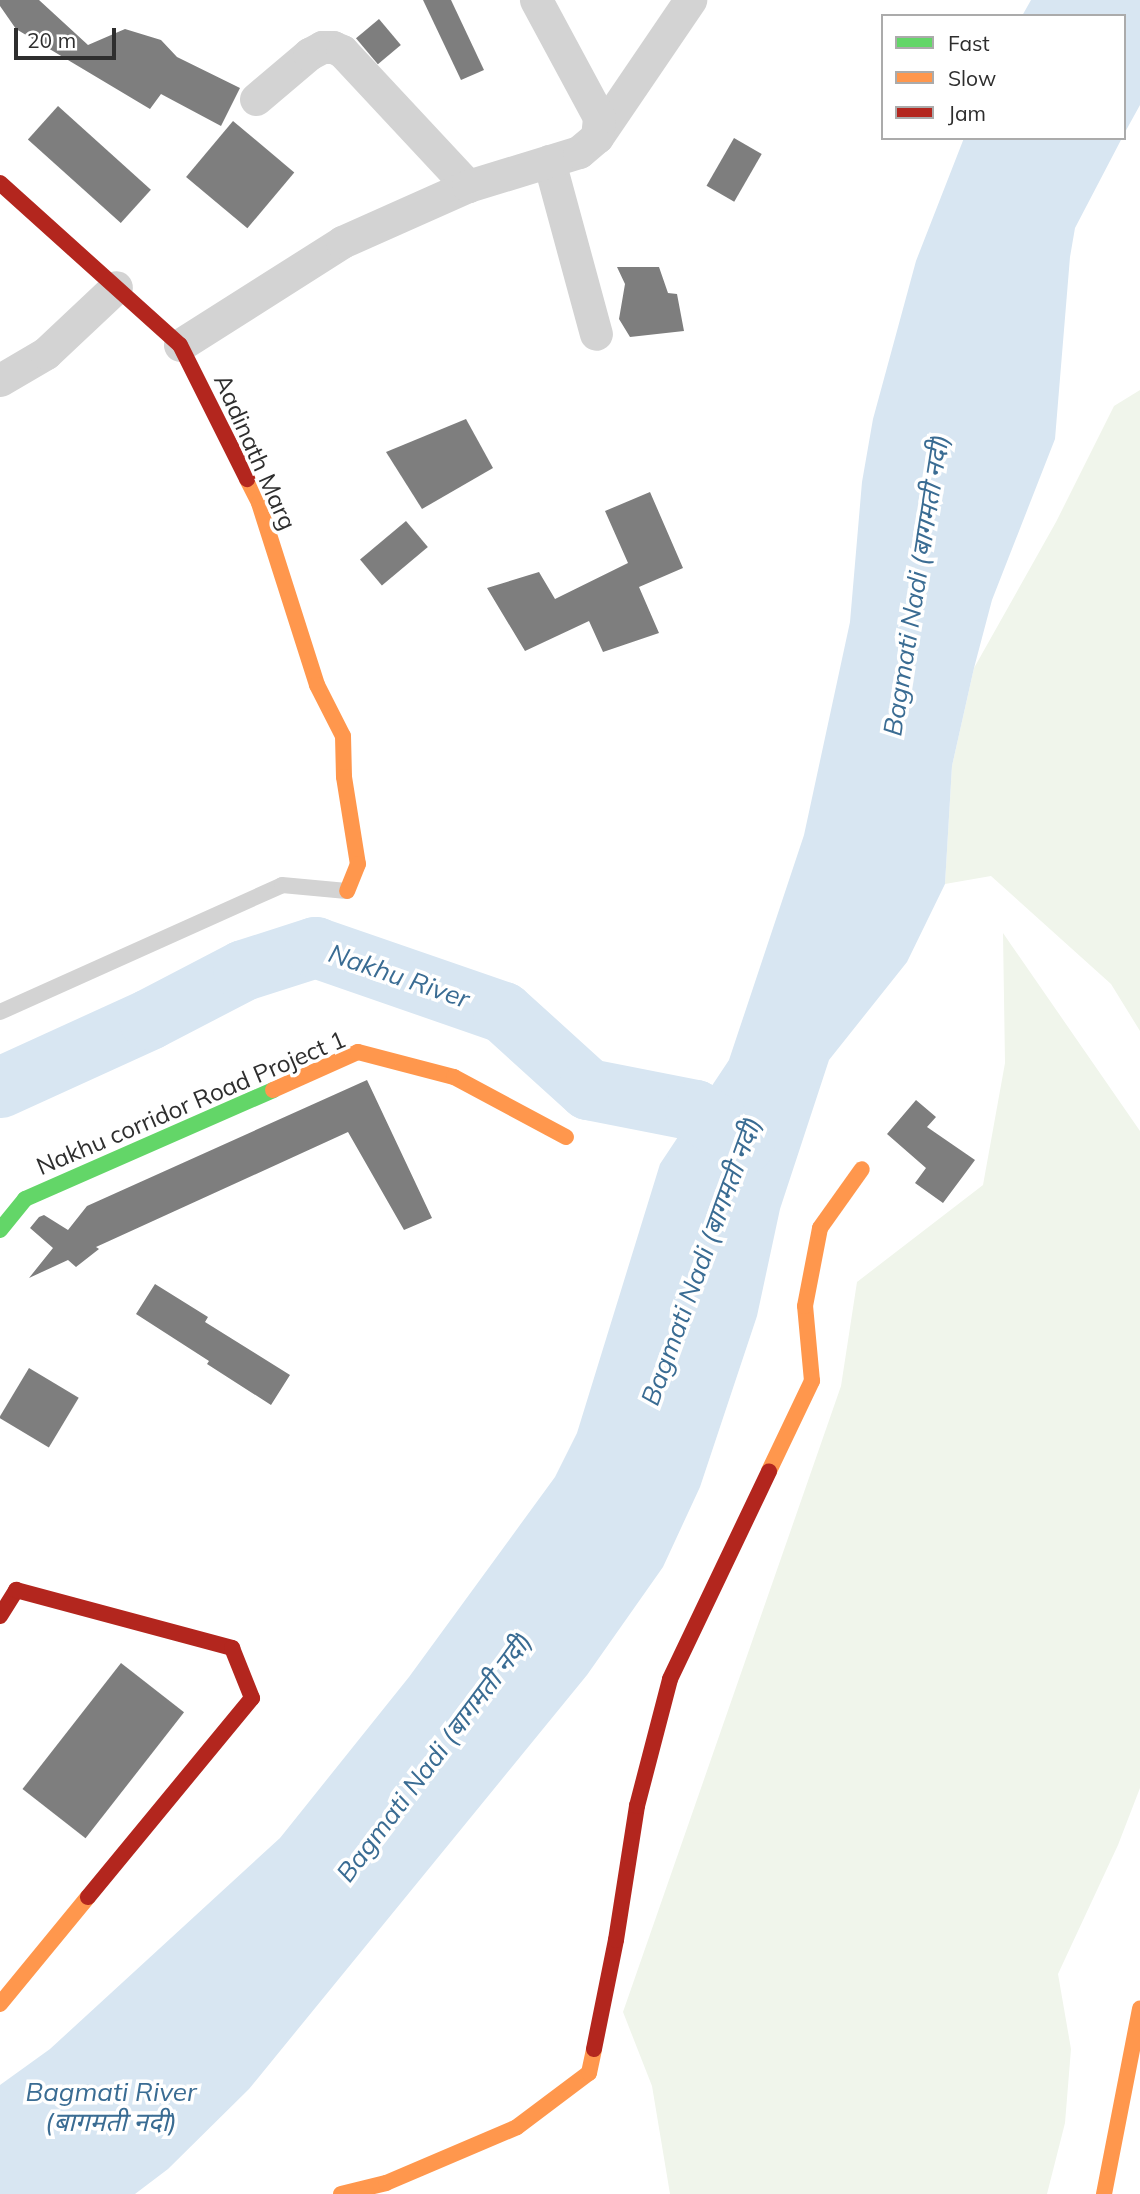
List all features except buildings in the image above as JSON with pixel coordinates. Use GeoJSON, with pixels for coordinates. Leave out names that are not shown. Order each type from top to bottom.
{"type":"FeatureCollection","features":[{"type":"Feature","properties":{"kind":"street"},"geometry":{"type":"LineString","coordinates":[[536,0],[599,117],[597,137]]}},
{"type":"Feature","properties":{"kind":"street"},"geometry":{"type":"LineString","coordinates":[[180,345],[342,242],[468,186],[579,152],[597,137],[690,0]]}},
{"type":"Feature","properties":{"kind":"street"},"geometry":{"type":"LineString","coordinates":[[256,99],[309,54],[322,47],[333,47],[342,51],[468,186]]}},
{"type":"Feature","properties":{"kind":"street"},"geometry":{"type":"LineString","coordinates":[[549,162],[596,334]]}},
{"type":"Feature","properties":{"kind":"street","name":"Aadinath Marg"},"geometry":{"type":"LineString","coordinates":[[0,183],[180,345],[259,503],[317,685],[343,736],[344,777],[358,864],[347,891]]}},
{"type":"Feature","properties":{"kind":"street"},"geometry":{"type":"LineString","coordinates":[[0,380],[46,353],[116,287]]}},
{"type":"Feature","properties":{"kind":"street","name":"Nakhu corridor Road Project 1"},"geometry":{"type":"LineString","coordinates":[[0,1230],[25,1199],[358,1052],[454,1077],[566,1137]]}},
{"type":"Feature","properties":{"kind":"street"},"geometry":{"type":"LineString","coordinates":[[341,2194],[386,2183],[517,2127],[589,2073],[616,1940],[637,1806],[670,1679],[812,1381],[805,1306],[820,1228],[862,1170]]}},
{"type":"Feature","properties":{"kind":"street"},"geometry":{"type":"LineString","coordinates":[[0,1616],[16,1590],[232,1648],[252,1698],[0,2004]]}},
{"type":"Feature","properties":{"kind":"street"},"geometry":{"type":"LineString","coordinates":[[1104,2194],[1140,2008]]}},
{"type":"Feature","properties":{"kind":"lane"},"geometry":{"type":"LineString","coordinates":[[0,1013],[282,885],[347,891]]}},
{"type":"Feature","properties":{"kind":"shaded area"},"geometry":{"type":"Polygon","coordinates":[[[1140,390],[1140,1031],[1111,984],[991,876],[945,884],[952,766],[974,668],[1056,522],[1114,406],[1140,390]]]}},
{"type":"Feature","properties":{"kind":"shaded area"},"geometry":{"type":"Polygon","coordinates":[[[1003,933],[1140,1131],[1140,1788],[1118,1845],[1058,1974],[1071,2049],[1065,2123],[1047,2194],[670,2194],[652,2086],[623,2012],[841,1386],[857,1282],[983,1185],[1005,1063],[1003,933]]]}},
{"type":"Feature","properties":{"kind":"water"},"geometry":{"type":"Polygon","coordinates":[[[1031,0],[1140,0],[1140,105],[1126,130],[1126,14],[1023,14],[1031,0]]]}},
{"type":"Feature","properties":{"kind":"water"},"geometry":{"type":"Polygon","coordinates":[[[963,140],[1121,140],[1075,228],[1070,257],[1055,439],[992,600],[974,668],[952,766],[945,884],[907,962],[829,1060],[780,1209],[757,1316],[700,1487],[663,1567],[587,1675],[249,2089],[168,2169],[135,2194],[0,2194],[0,2085],[50,2049],[280,1838],[409,1677],[555,1477],[577,1433],[660,1164],[729,1060],[804,835],[850,622],[862,482],[873,419],[916,261],[963,140]]]}},
{"type":"Feature","properties":{"kind":"waterway","name":"Nakhu River"},"geometry":{"type":"LineString","coordinates":[[0,1087],[149,1019],[243,970],[315,947],[503,1012],[588,1089],[695,1110],[744,1143]]}},
{"type":"Feature","properties":{"kind":"traffic: fast"},"geometry":{"type":"LineString","coordinates":[[0,1230],[25,1199],[273,1090]]}},
{"type":"Feature","properties":{"kind":"traffic: slow"},"geometry":{"type":"LineString","coordinates":[[247,479],[259,503],[317,685],[343,736],[344,777],[358,864],[347,891]]}},
{"type":"Feature","properties":{"kind":"traffic: slow"},"geometry":{"type":"LineString","coordinates":[[273,1090],[358,1052],[454,1077],[566,1137]]}},
{"type":"Feature","properties":{"kind":"traffic: slow"},"geometry":{"type":"LineString","coordinates":[[769,1471],[812,1381],[805,1306],[820,1228],[862,1169]]}},
{"type":"Feature","properties":{"kind":"traffic: slow"},"geometry":{"type":"LineString","coordinates":[[0,2004],[88,1897]]}},
{"type":"Feature","properties":{"kind":"traffic: slow"},"geometry":{"type":"LineString","coordinates":[[1104,2194],[1140,2008]]}},
{"type":"Feature","properties":{"kind":"traffic: slow"},"geometry":{"type":"LineString","coordinates":[[341,2194],[386,2183],[517,2127],[589,2073],[594,2049]]}},
{"type":"Feature","properties":{"kind":"traffic: jam"},"geometry":{"type":"LineString","coordinates":[[0,183],[180,345],[247,479]]}},
{"type":"Feature","properties":{"kind":"traffic: jam"},"geometry":{"type":"LineString","coordinates":[[594,2049],[616,1940],[637,1806],[670,1679],[769,1471]]}},
{"type":"Feature","properties":{"kind":"traffic: jam"},"geometry":{"type":"LineString","coordinates":[[0,1616],[16,1590],[232,1648],[252,1698],[88,1897]]}},
{"type":"Feature","properties":{"kind":"water label","name":"Bagmati Nadi (बागमती नदी)"},"geometry":{"type":"Point","coordinates":[916,585]}},
{"type":"Feature","properties":{"kind":"water label","name":"Bagmati Nadi (बागमती नदी)"},"geometry":{"type":"Point","coordinates":[701,1261]}},
{"type":"Feature","properties":{"kind":"water label","name":"Bagmati Nadi (बागमती नदी)"},"geometry":{"type":"Point","coordinates":[434,1757]}},
{"type":"Feature","properties":{"kind":"water label","name":"Bagmati River (बागमती नदी)"},"geometry":{"type":"Point","coordinates":[111,2107]}}]}
